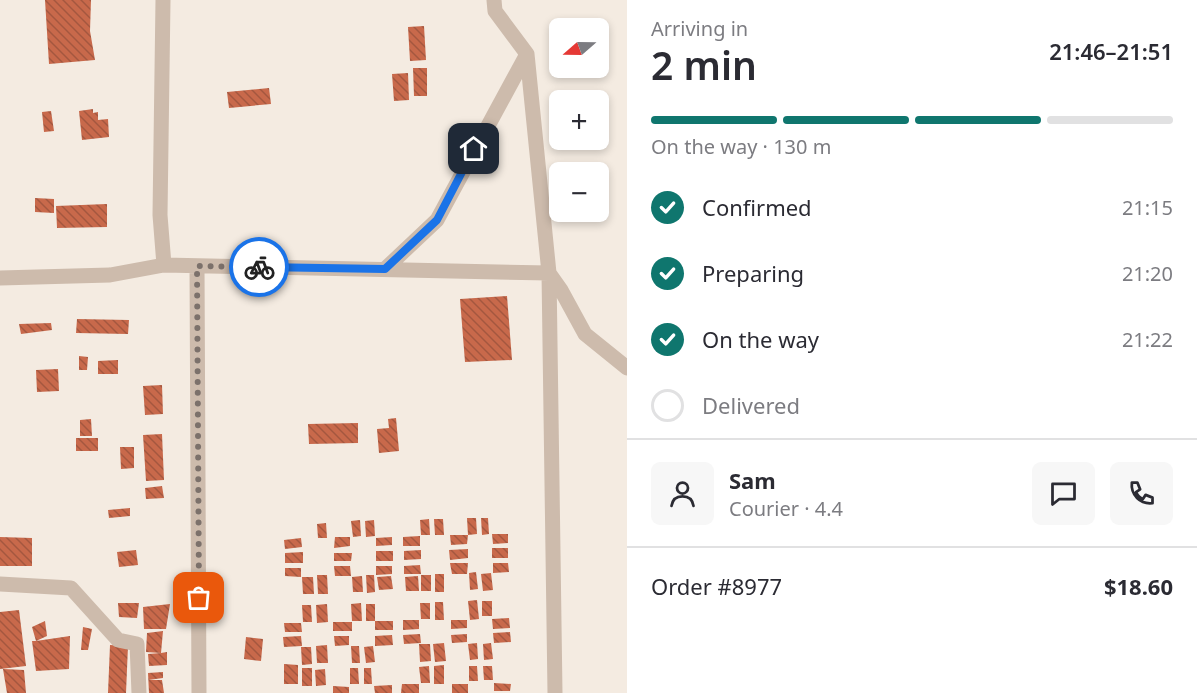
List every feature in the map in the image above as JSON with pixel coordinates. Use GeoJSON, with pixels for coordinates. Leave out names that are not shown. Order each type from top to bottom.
{"type":"FeatureCollection","features":[{"type":"Feature","properties":{"kind":"street"},"geometry":{"type":"LineString","coordinates":[[163,0],[160,215],[164,265]]}},
{"type":"Feature","properties":{"kind":"street"},"geometry":{"type":"LineString","coordinates":[[494,0],[495,11],[527,54],[549,273],[555,693]]}},
{"type":"Feature","properties":{"kind":"street"},"geometry":{"type":"LineString","coordinates":[[385,269],[437,220],[527,54]]}},
{"type":"Feature","properties":{"kind":"street"},"geometry":{"type":"LineString","coordinates":[[0,278],[110,275],[164,265],[549,273]]}},
{"type":"Feature","properties":{"kind":"street"},"geometry":{"type":"LineString","coordinates":[[197,266],[199,693]]}},
{"type":"Feature","properties":{"kind":"street"},"geometry":{"type":"LineString","coordinates":[[549,273],[585,334],[627,368]]}},
{"type":"Feature","properties":{"kind":"street"},"geometry":{"type":"LineString","coordinates":[[0,584],[71,588],[118,640],[137,644],[139,693]]}},
{"type":"Feature","properties":{"kind":"building"},"geometry":{"type":"Polygon","coordinates":[[[45,0],[91,0],[90,31],[95,60],[49,64],[45,0]]]}},
{"type":"Feature","properties":{"kind":"building"},"geometry":{"type":"Polygon","coordinates":[[[424,26],[426,60],[410,61],[408,27],[424,26]]]}},
{"type":"Feature","properties":{"kind":"building"},"geometry":{"type":"Polygon","coordinates":[[[413,68],[427,68],[427,96],[414,96],[413,68]]]}},
{"type":"Feature","properties":{"kind":"building"},"geometry":{"type":"Polygon","coordinates":[[[408,73],[409,100],[394,101],[392,74],[408,73]]]}},
{"type":"Feature","properties":{"kind":"building"},"geometry":{"type":"Polygon","coordinates":[[[269,88],[271,104],[229,108],[227,92],[269,88]]]}},
{"type":"Feature","properties":{"kind":"building"},"geometry":{"type":"Polygon","coordinates":[[[93,109],[93,113],[98,112],[98,120],[108,119],[109,137],[82,140],[79,111],[93,109]]]}},
{"type":"Feature","properties":{"kind":"building"},"geometry":{"type":"Polygon","coordinates":[[[51,111],[54,131],[44,132],[42,112],[51,111]]]}},
{"type":"Feature","properties":{"kind":"building"},"geometry":{"type":"Polygon","coordinates":[[[35,198],[54,199],[54,213],[35,212],[35,198]]]}},
{"type":"Feature","properties":{"kind":"building"},"geometry":{"type":"Polygon","coordinates":[[[107,204],[107,227],[57,228],[56,206],[107,204]]]}},
{"type":"Feature","properties":{"kind":"building"},"geometry":{"type":"Polygon","coordinates":[[[507,296],[512,360],[465,362],[460,299],[507,296]]]}},
{"type":"Feature","properties":{"kind":"building"},"geometry":{"type":"Polygon","coordinates":[[[77,319],[129,320],[128,334],[76,333],[77,319]]]}},
{"type":"Feature","properties":{"kind":"building"},"geometry":{"type":"Polygon","coordinates":[[[51,323],[52,330],[21,334],[19,324],[51,323]]]}},
{"type":"Feature","properties":{"kind":"building"},"geometry":{"type":"Polygon","coordinates":[[[79,356],[88,357],[87,370],[79,370],[79,356]]]}},
{"type":"Feature","properties":{"kind":"building"},"geometry":{"type":"Polygon","coordinates":[[[118,360],[118,374],[98,374],[98,361],[118,360]]]}},
{"type":"Feature","properties":{"kind":"building"},"geometry":{"type":"Polygon","coordinates":[[[58,369],[59,391],[37,392],[36,370],[58,369]]]}},
{"type":"Feature","properties":{"kind":"building"},"geometry":{"type":"Polygon","coordinates":[[[162,385],[163,414],[145,415],[143,386],[162,385]]]}},
{"type":"Feature","properties":{"kind":"building"},"geometry":{"type":"Polygon","coordinates":[[[396,418],[399,451],[379,453],[377,429],[389,428],[388,419],[396,418]]]}},
{"type":"Feature","properties":{"kind":"building"},"geometry":{"type":"Polygon","coordinates":[[[91,419],[92,436],[80,436],[80,420],[91,419]]]}},
{"type":"Feature","properties":{"kind":"building"},"geometry":{"type":"Polygon","coordinates":[[[358,423],[358,443],[309,444],[308,424],[358,423]]]}},
{"type":"Feature","properties":{"kind":"building"},"geometry":{"type":"Polygon","coordinates":[[[162,434],[164,480],[146,481],[143,435],[162,434]]]}},
{"type":"Feature","properties":{"kind":"building"},"geometry":{"type":"Polygon","coordinates":[[[76,438],[98,438],[98,451],[76,451],[76,438]]]}},
{"type":"Feature","properties":{"kind":"building"},"geometry":{"type":"Polygon","coordinates":[[[120,447],[134,447],[134,468],[121,469],[120,447]]]}},
{"type":"Feature","properties":{"kind":"building"},"geometry":{"type":"Polygon","coordinates":[[[162,486],[164,498],[146,499],[145,488],[162,486]]]}},
{"type":"Feature","properties":{"kind":"building"},"geometry":{"type":"Polygon","coordinates":[[[130,508],[130,516],[109,518],[108,510],[130,508]]]}},
{"type":"Feature","properties":{"kind":"building"},"geometry":{"type":"Polygon","coordinates":[[[467,518],[476,518],[477,534],[468,535],[467,518]]]}},
{"type":"Feature","properties":{"kind":"building"},"geometry":{"type":"Polygon","coordinates":[[[481,518],[488,518],[489,534],[482,535],[481,518]]]}},
{"type":"Feature","properties":{"kind":"building"},"geometry":{"type":"Polygon","coordinates":[[[429,519],[430,535],[421,535],[420,520],[429,519]]]}},
{"type":"Feature","properties":{"kind":"building"},"geometry":{"type":"Polygon","coordinates":[[[434,519],[443,519],[444,535],[435,535],[434,519]]]}},
{"type":"Feature","properties":{"kind":"building"},"geometry":{"type":"Polygon","coordinates":[[[360,520],[361,536],[353,537],[351,521],[360,520]]]}},
{"type":"Feature","properties":{"kind":"building"},"geometry":{"type":"Polygon","coordinates":[[[374,520],[375,536],[366,537],[365,521],[374,520]]]}},
{"type":"Feature","properties":{"kind":"building"},"geometry":{"type":"Polygon","coordinates":[[[326,523],[327,538],[318,538],[317,524],[326,523]]]}},
{"type":"Feature","properties":{"kind":"building"},"geometry":{"type":"Polygon","coordinates":[[[492,534],[508,534],[508,543],[493,544],[492,534]]]}},
{"type":"Feature","properties":{"kind":"building"},"geometry":{"type":"Polygon","coordinates":[[[450,535],[468,535],[467,544],[451,545],[450,535]]]}},
{"type":"Feature","properties":{"kind":"building"},"geometry":{"type":"Polygon","coordinates":[[[420,536],[420,546],[403,546],[403,537],[420,536]]]}},
{"type":"Feature","properties":{"kind":"building"},"geometry":{"type":"Polygon","coordinates":[[[0,537],[32,538],[32,566],[0,566],[0,537]]]}},
{"type":"Feature","properties":{"kind":"building"},"geometry":{"type":"Polygon","coordinates":[[[335,537],[350,537],[350,546],[334,548],[335,537]]]}},
{"type":"Feature","properties":{"kind":"building"},"geometry":{"type":"Polygon","coordinates":[[[392,537],[392,545],[376,546],[376,538],[392,537]]]}},
{"type":"Feature","properties":{"kind":"building"},"geometry":{"type":"Polygon","coordinates":[[[301,538],[302,547],[285,549],[284,540],[301,538]]]}},
{"type":"Feature","properties":{"kind":"building"},"geometry":{"type":"Polygon","coordinates":[[[492,548],[508,548],[508,558],[492,558],[492,548]]]}},
{"type":"Feature","properties":{"kind":"building"},"geometry":{"type":"Polygon","coordinates":[[[468,549],[468,558],[450,560],[449,550],[468,549]]]}},
{"type":"Feature","properties":{"kind":"building"},"geometry":{"type":"Polygon","coordinates":[[[136,550],[138,565],[119,567],[117,552],[136,550]]]}},
{"type":"Feature","properties":{"kind":"building"},"geometry":{"type":"Polygon","coordinates":[[[421,550],[421,559],[404,560],[404,551],[421,550]]]}},
{"type":"Feature","properties":{"kind":"building"},"geometry":{"type":"Polygon","coordinates":[[[376,551],[393,551],[393,561],[376,561],[376,551]]]}},
{"type":"Feature","properties":{"kind":"building"},"geometry":{"type":"Polygon","coordinates":[[[303,552],[303,563],[285,563],[285,553],[303,552]]]}},
{"type":"Feature","properties":{"kind":"building"},"geometry":{"type":"Polygon","coordinates":[[[334,553],[352,553],[351,561],[334,561],[334,553]]]}},
{"type":"Feature","properties":{"kind":"building"},"geometry":{"type":"Polygon","coordinates":[[[450,563],[468,563],[467,574],[452,574],[450,563]]]}},
{"type":"Feature","properties":{"kind":"building"},"geometry":{"type":"Polygon","coordinates":[[[493,563],[508,563],[509,572],[493,573],[493,563]]]}},
{"type":"Feature","properties":{"kind":"building"},"geometry":{"type":"Polygon","coordinates":[[[420,565],[421,574],[404,574],[404,566],[420,565]]]}},
{"type":"Feature","properties":{"kind":"building"},"geometry":{"type":"Polygon","coordinates":[[[334,566],[350,566],[351,576],[335,576],[334,566]]]}},
{"type":"Feature","properties":{"kind":"building"},"geometry":{"type":"Polygon","coordinates":[[[376,566],[392,566],[392,574],[376,575],[376,566]]]}},
{"type":"Feature","properties":{"kind":"building"},"geometry":{"type":"Polygon","coordinates":[[[285,568],[301,568],[301,577],[285,576],[285,568]]]}},
{"type":"Feature","properties":{"kind":"building"},"geometry":{"type":"Polygon","coordinates":[[[476,572],[478,589],[470,590],[469,573],[476,572]]]}},
{"type":"Feature","properties":{"kind":"building"},"geometry":{"type":"Polygon","coordinates":[[[491,573],[493,590],[483,591],[481,574],[491,573]]]}},
{"type":"Feature","properties":{"kind":"building"},"geometry":{"type":"Polygon","coordinates":[[[435,574],[444,574],[444,592],[435,592],[435,574]]]}},
{"type":"Feature","properties":{"kind":"building"},"geometry":{"type":"Polygon","coordinates":[[[317,575],[327,575],[328,594],[318,594],[317,575]]]}},
{"type":"Feature","properties":{"kind":"building"},"geometry":{"type":"Polygon","coordinates":[[[366,575],[374,575],[375,592],[367,593],[366,575]]]}},
{"type":"Feature","properties":{"kind":"building"},"geometry":{"type":"Polygon","coordinates":[[[421,575],[431,575],[431,591],[421,591],[421,575]]]}},
{"type":"Feature","properties":{"kind":"building"},"geometry":{"type":"Polygon","coordinates":[[[362,576],[363,592],[353,592],[352,577],[362,576]]]}},
{"type":"Feature","properties":{"kind":"building"},"geometry":{"type":"Polygon","coordinates":[[[391,576],[393,589],[379,590],[377,577],[391,576]]]}},
{"type":"Feature","properties":{"kind":"building"},"geometry":{"type":"Polygon","coordinates":[[[418,576],[419,591],[406,591],[405,577],[418,576]]]}},
{"type":"Feature","properties":{"kind":"building"},"geometry":{"type":"Polygon","coordinates":[[[302,577],[313,577],[314,594],[303,594],[302,577]]]}},
{"type":"Feature","properties":{"kind":"building"},"geometry":{"type":"Polygon","coordinates":[[[477,600],[479,619],[470,620],[468,601],[477,600]]]}},
{"type":"Feature","properties":{"kind":"building"},"geometry":{"type":"Polygon","coordinates":[[[482,601],[492,601],[492,616],[482,616],[482,601]]]}},
{"type":"Feature","properties":{"kind":"building"},"geometry":{"type":"Polygon","coordinates":[[[435,602],[443,602],[444,620],[435,620],[435,602]]]}},
{"type":"Feature","properties":{"kind":"building"},"geometry":{"type":"Polygon","coordinates":[[[118,603],[139,603],[137,618],[119,617],[118,603]]]}},
{"type":"Feature","properties":{"kind":"building"},"geometry":{"type":"Polygon","coordinates":[[[361,603],[362,621],[352,621],[351,604],[361,603]]]}},
{"type":"Feature","properties":{"kind":"building"},"geometry":{"type":"Polygon","coordinates":[[[420,603],[430,603],[430,619],[421,619],[420,603]]]}},
{"type":"Feature","properties":{"kind":"building"},"geometry":{"type":"Polygon","coordinates":[[[170,604],[166,629],[144,629],[143,607],[170,604]]]}},
{"type":"Feature","properties":{"kind":"building"},"geometry":{"type":"Polygon","coordinates":[[[327,604],[328,622],[317,623],[316,605],[327,604]]]}},
{"type":"Feature","properties":{"kind":"building"},"geometry":{"type":"Polygon","coordinates":[[[366,604],[375,604],[375,621],[366,621],[366,604]]]}},
{"type":"Feature","properties":{"kind":"building"},"geometry":{"type":"Polygon","coordinates":[[[302,605],[311,605],[312,622],[303,622],[302,605]]]}},
{"type":"Feature","properties":{"kind":"building"},"geometry":{"type":"Polygon","coordinates":[[[19,610],[26,666],[0,669],[0,612],[19,610]]]}},
{"type":"Feature","properties":{"kind":"building"},"geometry":{"type":"Polygon","coordinates":[[[509,618],[510,628],[493,629],[492,619],[509,618]]]}},
{"type":"Feature","properties":{"kind":"building"},"geometry":{"type":"Polygon","coordinates":[[[403,620],[419,620],[419,629],[403,630],[403,620]]]}},
{"type":"Feature","properties":{"kind":"building"},"geometry":{"type":"Polygon","coordinates":[[[451,620],[467,620],[467,628],[451,629],[451,620]]]}},
{"type":"Feature","properties":{"kind":"building"},"geometry":{"type":"Polygon","coordinates":[[[45,621],[47,636],[36,641],[32,627],[45,621]]]}},
{"type":"Feature","properties":{"kind":"building"},"geometry":{"type":"Polygon","coordinates":[[[375,621],[393,621],[393,630],[375,630],[375,621]]]}},
{"type":"Feature","properties":{"kind":"building"},"geometry":{"type":"Polygon","coordinates":[[[333,622],[352,622],[352,631],[333,631],[333,622]]]}},
{"type":"Feature","properties":{"kind":"building"},"geometry":{"type":"Polygon","coordinates":[[[284,623],[301,623],[302,632],[285,632],[284,623]]]}},
{"type":"Feature","properties":{"kind":"building"},"geometry":{"type":"Polygon","coordinates":[[[83,627],[92,629],[88,650],[81,650],[83,627]]]}},
{"type":"Feature","properties":{"kind":"building"},"geometry":{"type":"Polygon","coordinates":[[[163,631],[161,653],[146,652],[147,633],[163,631]]]}},
{"type":"Feature","properties":{"kind":"building"},"geometry":{"type":"Polygon","coordinates":[[[510,632],[511,642],[494,643],[493,633],[510,632]]]}},
{"type":"Feature","properties":{"kind":"building"},"geometry":{"type":"Polygon","coordinates":[[[420,634],[421,643],[404,644],[403,635],[420,634]]]}},
{"type":"Feature","properties":{"kind":"building"},"geometry":{"type":"Polygon","coordinates":[[[467,634],[467,642],[452,643],[451,635],[467,634]]]}},
{"type":"Feature","properties":{"kind":"building"},"geometry":{"type":"Polygon","coordinates":[[[392,635],[393,645],[375,646],[375,636],[392,635]]]}},
{"type":"Feature","properties":{"kind":"building"},"geometry":{"type":"Polygon","coordinates":[[[70,636],[69,669],[36,671],[32,641],[70,636]]]}},
{"type":"Feature","properties":{"kind":"building"},"geometry":{"type":"Polygon","coordinates":[[[301,636],[302,646],[284,647],[283,637],[301,636]]]}},
{"type":"Feature","properties":{"kind":"building"},"geometry":{"type":"Polygon","coordinates":[[[334,636],[349,636],[349,645],[335,646],[334,636]]]}},
{"type":"Feature","properties":{"kind":"building"},"geometry":{"type":"Polygon","coordinates":[[[246,637],[263,639],[261,661],[244,659],[246,637]]]}},
{"type":"Feature","properties":{"kind":"building"},"geometry":{"type":"Polygon","coordinates":[[[444,643],[446,661],[435,662],[433,644],[444,643]]]}},
{"type":"Feature","properties":{"kind":"building"},"geometry":{"type":"Polygon","coordinates":[[[477,643],[478,659],[470,660],[468,644],[477,643]]]}},
{"type":"Feature","properties":{"kind":"building"},"geometry":{"type":"Polygon","coordinates":[[[491,643],[493,659],[484,660],[483,644],[491,643]]]}},
{"type":"Feature","properties":{"kind":"building"},"geometry":{"type":"Polygon","coordinates":[[[419,644],[430,644],[431,661],[420,662],[419,644]]]}},
{"type":"Feature","properties":{"kind":"building"},"geometry":{"type":"Polygon","coordinates":[[[110,645],[128,646],[126,693],[108,693],[110,645]]]}},
{"type":"Feature","properties":{"kind":"building"},"geometry":{"type":"Polygon","coordinates":[[[327,645],[328,663],[317,663],[316,646],[327,645]]]}},
{"type":"Feature","properties":{"kind":"building"},"geometry":{"type":"Polygon","coordinates":[[[351,646],[359,646],[360,663],[352,663],[351,646]]]}},
{"type":"Feature","properties":{"kind":"building"},"geometry":{"type":"Polygon","coordinates":[[[373,646],[375,662],[366,663],[364,647],[373,646]]]}},
{"type":"Feature","properties":{"kind":"building"},"geometry":{"type":"Polygon","coordinates":[[[301,647],[311,647],[312,664],[302,665],[301,647]]]}},
{"type":"Feature","properties":{"kind":"building"},"geometry":{"type":"Polygon","coordinates":[[[167,652],[167,665],[149,666],[148,654],[167,652]]]}},
{"type":"Feature","properties":{"kind":"building"},"geometry":{"type":"Polygon","coordinates":[[[284,664],[298,665],[298,684],[284,684],[284,664]]]}},
{"type":"Feature","properties":{"kind":"building"},"geometry":{"type":"Polygon","coordinates":[[[444,665],[444,684],[434,684],[434,666],[444,665]]]}},
{"type":"Feature","properties":{"kind":"building"},"geometry":{"type":"Polygon","coordinates":[[[429,666],[430,683],[421,683],[419,667],[429,666]]]}},
{"type":"Feature","properties":{"kind":"building"},"geometry":{"type":"Polygon","coordinates":[[[469,666],[477,666],[478,681],[469,681],[469,666]]]}},
{"type":"Feature","properties":{"kind":"building"},"geometry":{"type":"Polygon","coordinates":[[[483,666],[492,666],[493,680],[484,680],[483,666]]]}},
{"type":"Feature","properties":{"kind":"building"},"geometry":{"type":"Polygon","coordinates":[[[302,668],[312,668],[312,686],[302,686],[302,668]]]}},
{"type":"Feature","properties":{"kind":"building"},"geometry":{"type":"Polygon","coordinates":[[[350,668],[358,668],[359,684],[350,684],[350,668]]]}},
{"type":"Feature","properties":{"kind":"building"},"geometry":{"type":"Polygon","coordinates":[[[364,668],[371,668],[372,684],[364,684],[364,668]]]}},
{"type":"Feature","properties":{"kind":"building"},"geometry":{"type":"Polygon","coordinates":[[[3,669],[24,670],[26,693],[7,693],[3,669]]]}},
{"type":"Feature","properties":{"kind":"building"},"geometry":{"type":"Polygon","coordinates":[[[325,669],[326,685],[316,686],[315,670],[325,669]]]}},
{"type":"Feature","properties":{"kind":"building"},"geometry":{"type":"Polygon","coordinates":[[[163,672],[163,678],[148,680],[148,673],[163,672]]]}},
{"type":"Feature","properties":{"kind":"building"},"geometry":{"type":"Polygon","coordinates":[[[148,680],[162,680],[164,693],[149,693],[148,680]]]}},
{"type":"Feature","properties":{"kind":"building"},"geometry":{"type":"Polygon","coordinates":[[[494,683],[511,684],[510,691],[494,691],[494,683]]]}},
{"type":"Feature","properties":{"kind":"building"},"geometry":{"type":"Polygon","coordinates":[[[402,684],[419,684],[419,693],[401,693],[402,684]]]}},
{"type":"Feature","properties":{"kind":"building"},"geometry":{"type":"Polygon","coordinates":[[[452,684],[468,684],[468,693],[452,693],[452,684]]]}},
{"type":"Feature","properties":{"kind":"building"},"geometry":{"type":"Polygon","coordinates":[[[392,685],[392,693],[375,693],[374,686],[392,685]]]}},
{"type":"Feature","properties":{"kind":"building"},"geometry":{"type":"Polygon","coordinates":[[[333,686],[349,687],[349,693],[333,693],[333,686]]]}},
{"type":"Feature","properties":{"kind":"way so far"},"geometry":{"type":"LineString","coordinates":[[199,598],[197,266],[259,267]]}},
{"type":"Feature","properties":{"kind":"route"},"geometry":{"type":"LineString","coordinates":[[259,267],[385,269],[437,220],[474,149]]}}]}
